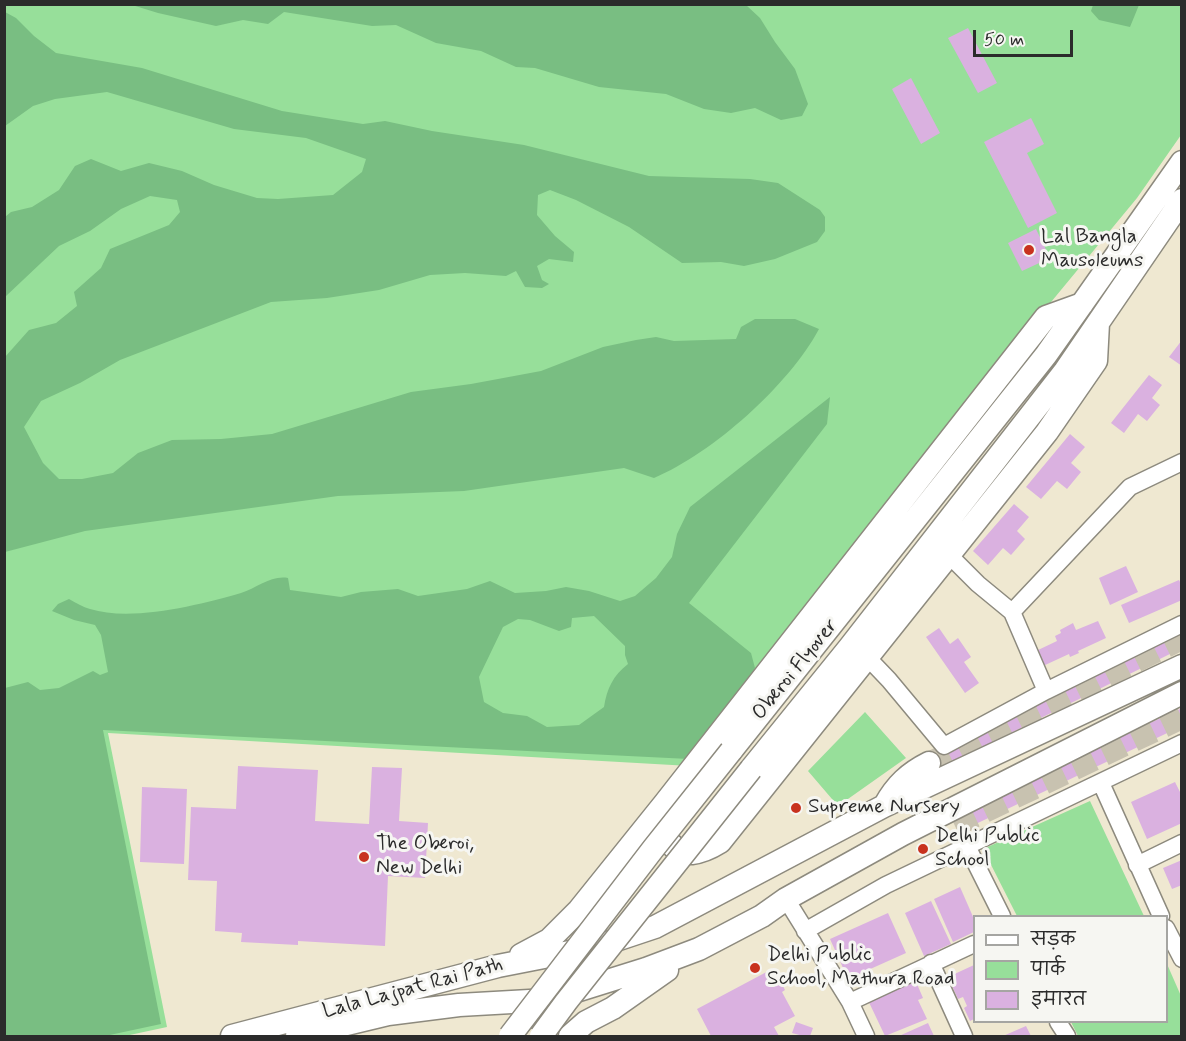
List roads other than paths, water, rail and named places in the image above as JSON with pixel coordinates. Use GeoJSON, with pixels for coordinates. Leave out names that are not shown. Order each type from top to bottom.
{"type":"FeatureCollection","features":[{"type":"Feature","properties":{"kind":"main road","name":"Oberoi Flyover"},"geometry":{"type":"LineString","coordinates":[[510,1036],[653,849],[1046,355],[1182,162]]}},
{"type":"Feature","properties":{"kind":"main road","name":"Oberoi Flyover"},"geometry":{"type":"LineString","coordinates":[[541,1036],[660,882],[849,648],[1065,371],[1175,220],[1182,200]]}},
{"type":"Feature","properties":{"kind":"main road"},"geometry":{"type":"LineString","coordinates":[[498,966],[535,949],[559,931],[665,803],[1046,317],[1082,304]]}},
{"type":"Feature","properties":{"kind":"main road"},"geometry":{"type":"LineString","coordinates":[[665,803],[661,819],[662,830],[668,842],[691,853],[720,843],[1047,432],[1096,361],[1098,323]]}},
{"type":"Feature","properties":{"kind":"main road","name":"Lala Lajpat Rai Path"},"geometry":{"type":"LineString","coordinates":[[232,1036],[498,966],[595,947],[656,927],[884,806],[1182,666]]}},
{"type":"Feature","properties":{"kind":"main road"},"geometry":{"type":"LineString","coordinates":[[570,1036],[586,1022],[613,1008],[699,949],[762,916],[786,899],[903,834],[1182,693]]}},
{"type":"Feature","properties":{"kind":"main road"},"geometry":{"type":"LineString","coordinates":[[884,806],[895,788],[913,771],[929,763]]}},
{"type":"Feature","properties":{"kind":"main road"},"geometry":{"type":"LineString","coordinates":[[903,834],[923,835],[956,826]]}},
{"type":"Feature","properties":{"kind":"main road","name":"Lala Lajpat Rai Path"},"geometry":{"type":"LineString","coordinates":[[297,1036],[388,1014],[459,1005],[547,1000],[646,969],[699,949]]}},
{"type":"Feature","properties":{"kind":"street"},"geometry":{"type":"LineString","coordinates":[[1012,612],[1130,487],[1182,462]]}},
{"type":"Feature","properties":{"kind":"street"},"geometry":{"type":"LineString","coordinates":[[949,555],[978,584],[1012,612],[1046,691]]}},
{"type":"Feature","properties":{"kind":"street"},"geometry":{"type":"LineString","coordinates":[[867,657],[890,680],[944,746],[1046,691],[1182,624]]}},
{"type":"Feature","properties":{"kind":"street"},"geometry":{"type":"LineString","coordinates":[[805,932],[886,885],[1182,743]]}},
{"type":"Feature","properties":{"kind":"street"},"geometry":{"type":"LineString","coordinates":[[1101,783],[1161,915]]}},
{"type":"Feature","properties":{"kind":"street"},"geometry":{"type":"LineString","coordinates":[[1137,865],[1182,843]]}},
{"type":"Feature","properties":{"kind":"street"},"geometry":{"type":"LineString","coordinates":[[967,846],[1002,915]]}},
{"type":"Feature","properties":{"kind":"street"},"geometry":{"type":"LineString","coordinates":[[786,899],[850,1002],[866,1036]]}},
{"type":"Feature","properties":{"kind":"street"},"geometry":{"type":"LineString","coordinates":[[1168,930],[1182,959]]}},
{"type":"Feature","properties":{"kind":"street"},"geometry":{"type":"LineString","coordinates":[[850,1002],[973,945]]}},
{"type":"Feature","properties":{"kind":"street"},"geometry":{"type":"LineString","coordinates":[[931,963],[964,1036]]}},
{"type":"Feature","properties":{"kind":"tunnel"},"geometry":{"type":"LineString","coordinates":[[929,763],[1182,639]]}},
{"type":"Feature","properties":{"kind":"tunnel"},"geometry":{"type":"LineString","coordinates":[[955,826],[1182,718]]}},
{"type":"Feature","properties":{"kind":"place","name":"Lal Bangla Mausoleums"},"geometry":{"type":"Point","coordinates":[1029,250]}},
{"type":"Feature","properties":{"kind":"place","name":"Supreme Nursery"},"geometry":{"type":"Point","coordinates":[796,808]}},
{"type":"Feature","properties":{"kind":"place","name":"Delhi Public School"},"geometry":{"type":"Point","coordinates":[923,849]}},
{"type":"Feature","properties":{"kind":"place","name":"The Oberoi, New Delhi"},"geometry":{"type":"Point","coordinates":[364,857]}},
{"type":"Feature","properties":{"kind":"place","name":"Delhi Public School, Mathura Road"},"geometry":{"type":"Point","coordinates":[755,968]}}]}
